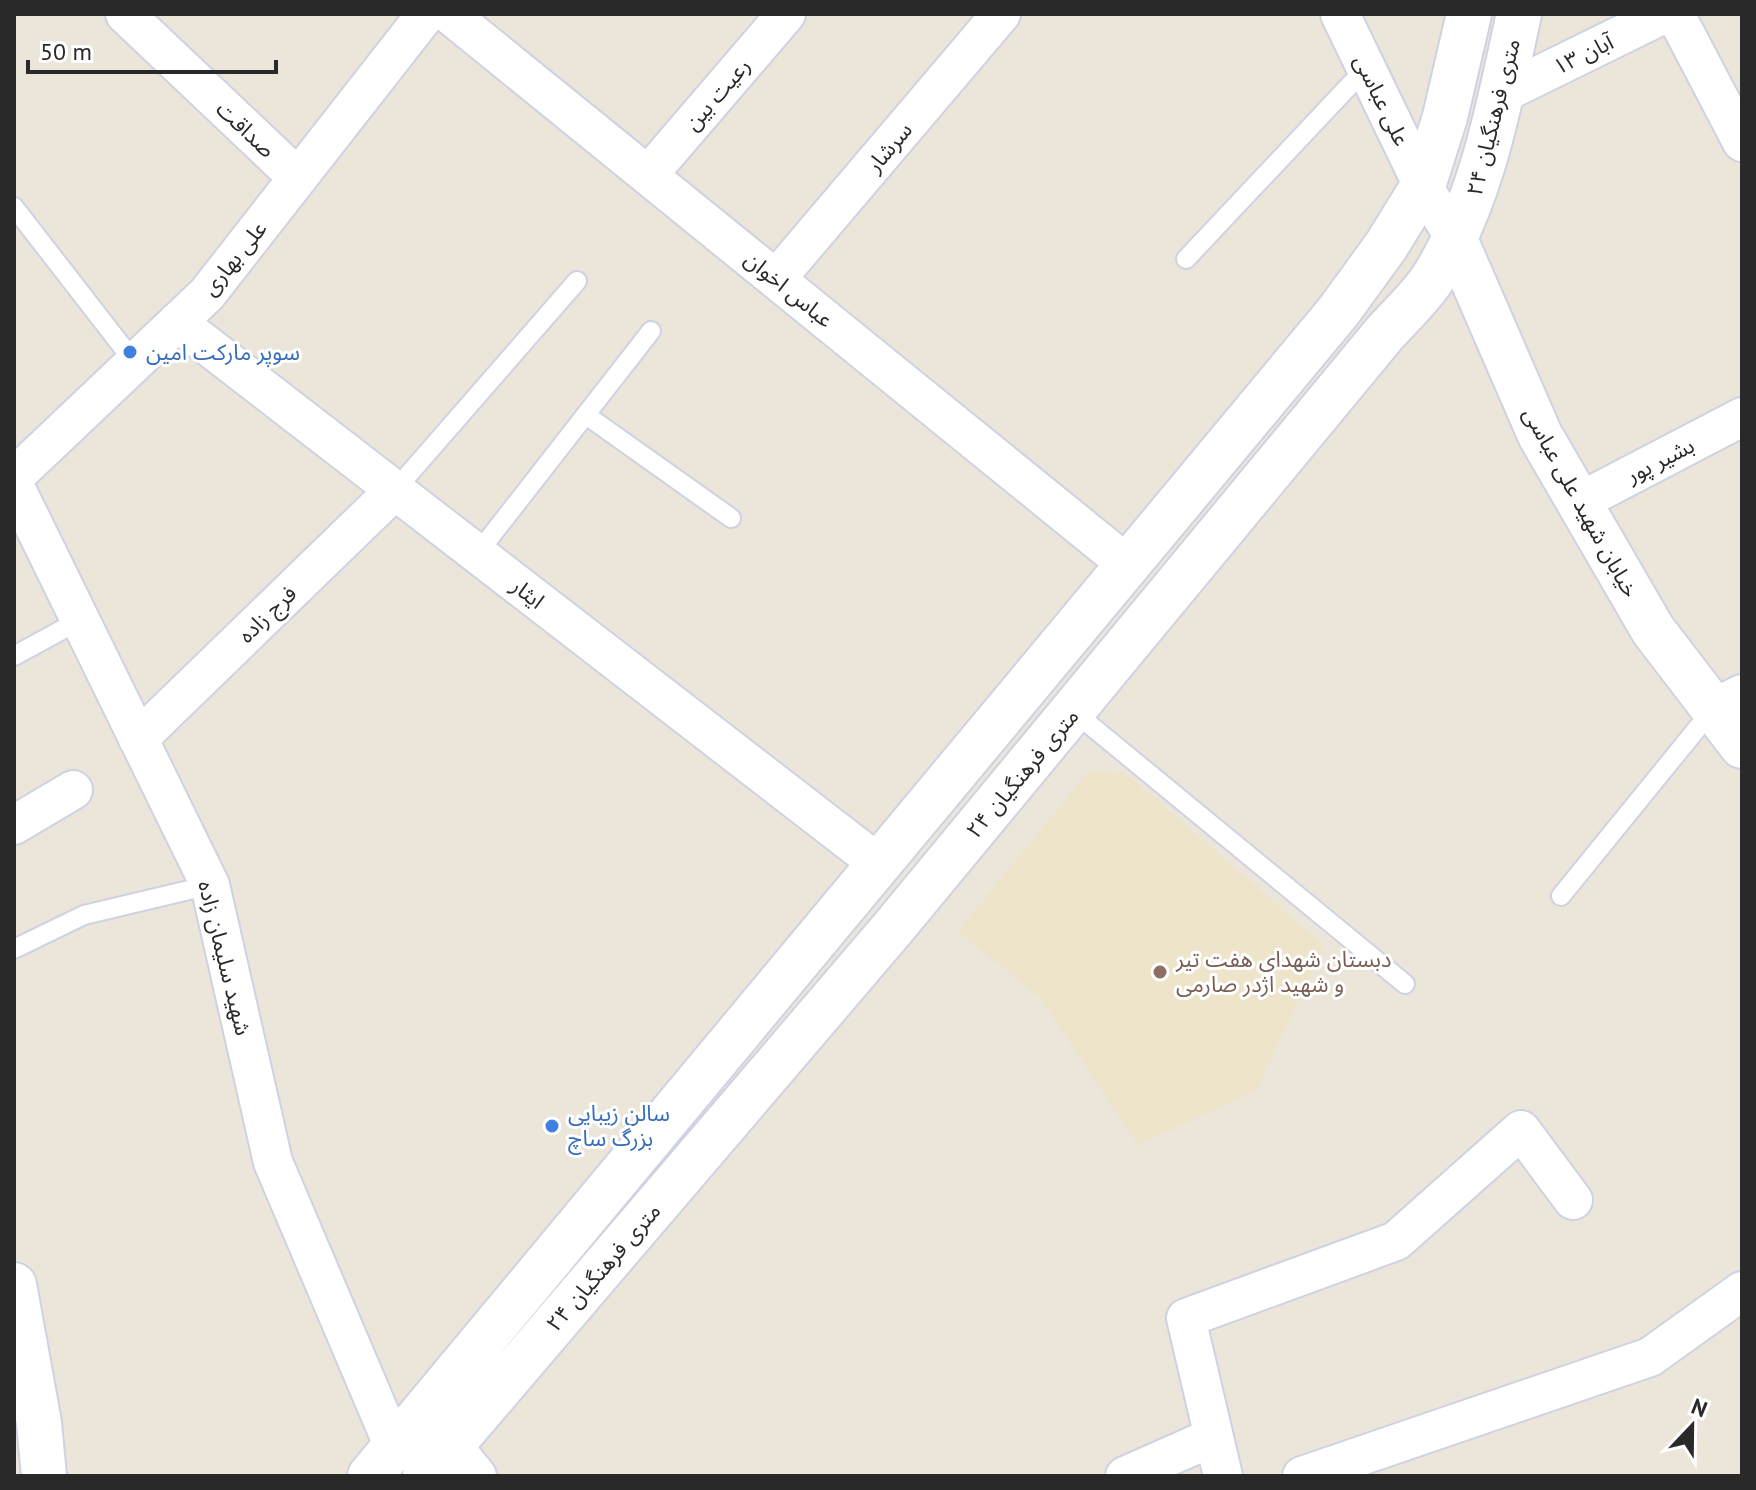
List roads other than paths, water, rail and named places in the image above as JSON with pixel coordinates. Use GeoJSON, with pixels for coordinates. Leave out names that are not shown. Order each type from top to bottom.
{"type":"FeatureCollection","features":[{"type":"Feature","properties":{"kind":"main road","name":"۲۴ متری فرهنگیان"},"geometry":{"type":"LineString","coordinates":[[424,1464],[879,864],[1338,312],[1386,246],[1423,186],[1445,117],[1469,14]]}},
{"type":"Feature","properties":{"kind":"main road","name":"۲۴ متری فرهنگیان"},"geometry":{"type":"LineString","coordinates":[[424,1464],[893,928],[1432,280],[1469,210],[1493,132],[1519,14]]}},
{"type":"Feature","properties":{"kind":"main road","name":"خیابان شهید علی عباسی"},"geometry":{"type":"LineString","coordinates":[[1454,237],[1540,435],[1653,630],[1728,702],[1742,746]]}},
{"type":"Feature","properties":{"kind":"main road"},"geometry":{"type":"LineString","coordinates":[[1128,565],[1166,598]]}},
{"type":"Feature","properties":{"kind":"main road"},"geometry":{"type":"LineString","coordinates":[[14,1285],[39,1423],[44,1476]]}},
{"type":"Feature","properties":{"kind":"street","name":"صداقت"},"geometry":{"type":"LineString","coordinates":[[125,14],[298,178]]}},
{"type":"Feature","properties":{"kind":"street","name":"علی بهاری"},"geometry":{"type":"LineString","coordinates":[[14,477],[207,294],[426,14]]}},
{"type":"Feature","properties":{"kind":"street","name":"عباس اخوان"},"geometry":{"type":"LineString","coordinates":[[449,14],[1128,565]]}},
{"type":"Feature","properties":{"kind":"street","name":"رعیت بین"},"geometry":{"type":"LineString","coordinates":[[648,175],[786,14]]}},
{"type":"Feature","properties":{"kind":"street","name":"سرشار"},"geometry":{"type":"LineString","coordinates":[[776,279],[1001,14]]}},
{"type":"Feature","properties":{"kind":"street","name":"علی عباسی"},"geometry":{"type":"LineString","coordinates":[[1340,14],[1423,186],[1454,237]]}},
{"type":"Feature","properties":{"kind":"street","name":"۱۳ آبان"},"geometry":{"type":"LineString","coordinates":[[1501,94],[1664,14]]}},
{"type":"Feature","properties":{"kind":"street"},"geometry":{"type":"LineString","coordinates":[[1675,14],[1742,142]]}},
{"type":"Feature","properties":{"kind":"street","name":"ایثار"},"geometry":{"type":"LineString","coordinates":[[177,322],[879,864]]}},
{"type":"Feature","properties":{"kind":"street","name":"بشیر پور"},"geometry":{"type":"LineString","coordinates":[[1579,502],[1742,417]]}},
{"type":"Feature","properties":{"kind":"street","name":"شهید سلیمان زاده"},"geometry":{"type":"LineString","coordinates":[[14,485],[210,885],[273,1162],[424,1464]]}},
{"type":"Feature","properties":{"kind":"street","name":"فرج زاده"},"geometry":{"type":"LineString","coordinates":[[138,739],[395,490]]}},
{"type":"Feature","properties":{"kind":"street"},"geometry":{"type":"LineString","coordinates":[[14,825],[73,790]]}},
{"type":"Feature","properties":{"kind":"street"},"geometry":{"type":"LineString","coordinates":[[1223,1476],[1186,1318],[1396,1241],[1521,1130],[1573,1200]]}},
{"type":"Feature","properties":{"kind":"street"},"geometry":{"type":"LineString","coordinates":[[1302,1476],[1650,1357],[1742,1291]]}},
{"type":"Feature","properties":{"kind":"street"},"geometry":{"type":"LineString","coordinates":[[1125,1476],[1213,1437]]}},
{"type":"Feature","properties":{"kind":"lane"},"geometry":{"type":"LineString","coordinates":[[1186,259],[1366,68]]}},
{"type":"Feature","properties":{"kind":"lane"},"geometry":{"type":"LineString","coordinates":[[14,207],[135,363]]}},
{"type":"Feature","properties":{"kind":"lane"},"geometry":{"type":"LineString","coordinates":[[395,490],[577,281]]}},
{"type":"Feature","properties":{"kind":"lane"},"geometry":{"type":"LineString","coordinates":[[477,554],[651,331]]}},
{"type":"Feature","properties":{"kind":"lane"},"geometry":{"type":"LineString","coordinates":[[586,415],[731,518]]}},
{"type":"Feature","properties":{"kind":"lane"},"geometry":{"type":"LineString","coordinates":[[14,656],[80,620]]}},
{"type":"Feature","properties":{"kind":"lane"},"geometry":{"type":"LineString","coordinates":[[1561,896],[1728,702]]}},
{"type":"Feature","properties":{"kind":"lane"},"geometry":{"type":"LineString","coordinates":[[1073,711],[1405,984]]}},
{"type":"Feature","properties":{"kind":"lane"},"geometry":{"type":"LineString","coordinates":[[14,949],[84,915],[210,885]]}},
{"type":"Feature","properties":{"kind":"place","name":"سوپر مارکت امین"},"geometry":{"type":"Point","coordinates":[130,352]}},
{"type":"Feature","properties":{"kind":"place","name":"دبستان شهدای هفت تیر و شهید اژدر صارمی"},"geometry":{"type":"Point","coordinates":[1160,972]}},
{"type":"Feature","properties":{"kind":"place","name":"سالن زیبایی بزرگ ساچ"},"geometry":{"type":"Point","coordinates":[552,1126]}}]}
